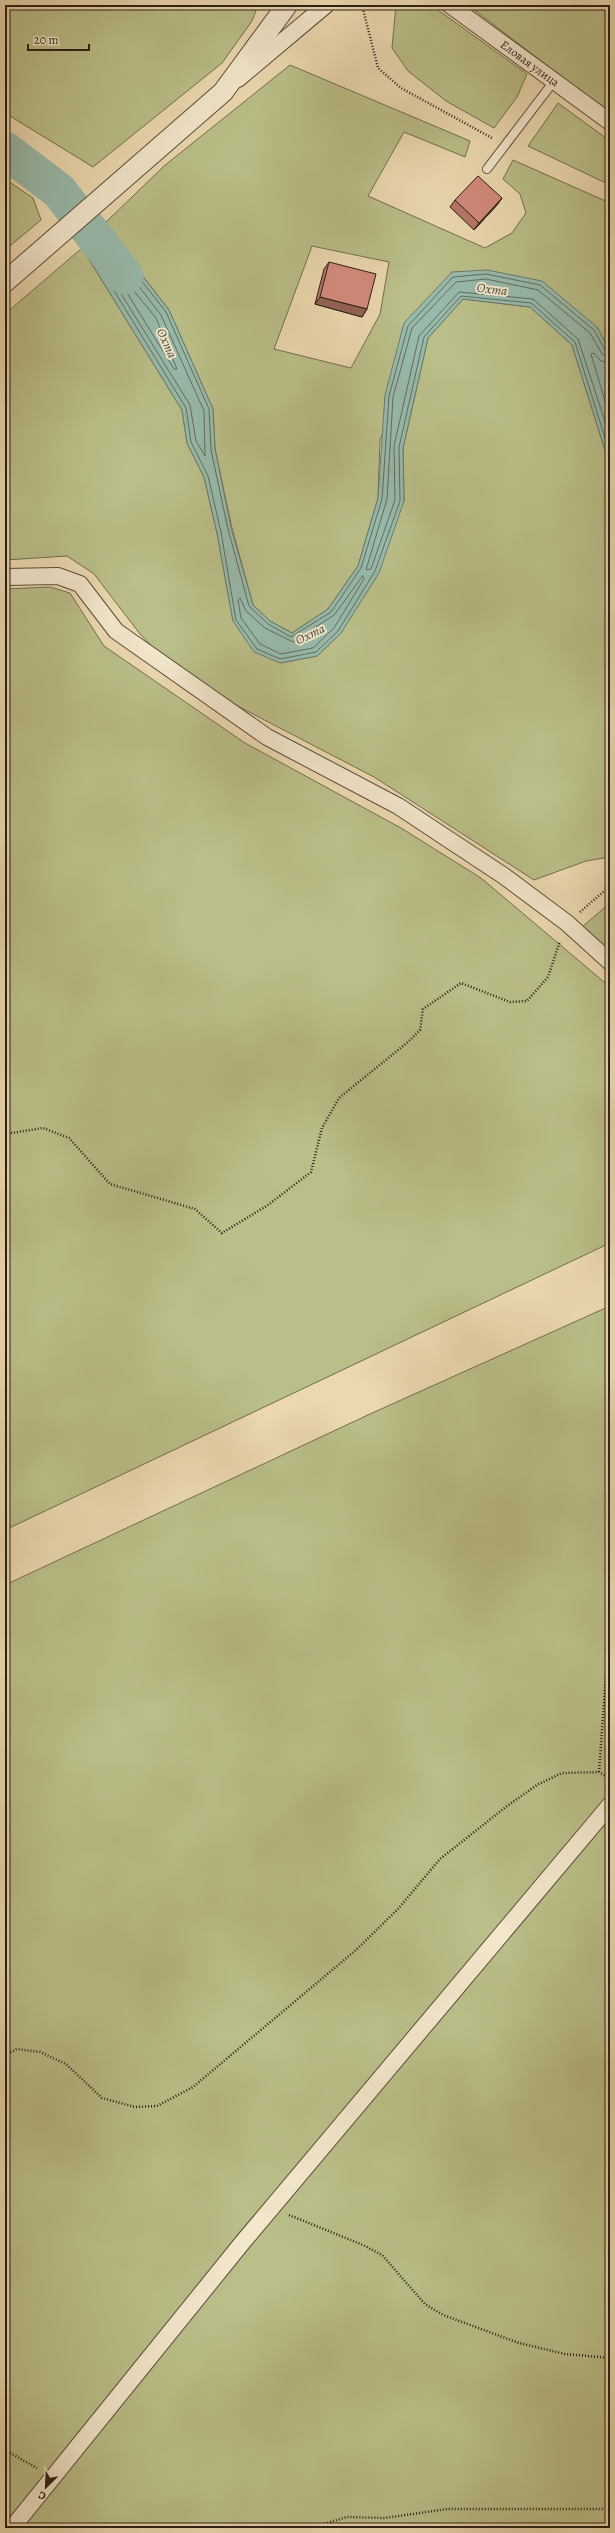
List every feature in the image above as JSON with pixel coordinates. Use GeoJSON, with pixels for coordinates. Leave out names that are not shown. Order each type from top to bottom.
{"type":"FeatureCollection","features":[{"type":"Feature","properties":{"kind":"street"},"geometry":{"type":"LineString","coordinates":[[224,92],[287,5]]}},
{"type":"Feature","properties":{"kind":"street"},"geometry":{"type":"LineString","coordinates":[[5,282],[140,163],[326,5]]}},
{"type":"Feature","properties":{"kind":"street","name":"Еловая улица"},"geometry":{"type":"LineString","coordinates":[[450,5],[610,122]]}},
{"type":"Feature","properties":{"kind":"street"},"geometry":{"type":"LineString","coordinates":[[5,577],[58,576],[80,584],[116,631],[260,732],[398,806],[504,876],[567,923],[610,962]]}},
{"type":"Feature","properties":{"kind":"street"},"geometry":{"type":"LineString","coordinates":[[12,2528],[271,2208],[610,1805]]}},
{"type":"Feature","properties":{"kind":"lane"},"geometry":{"type":"LineString","coordinates":[[487,169],[554,81]]}},
{"type":"Feature","properties":{"kind":"path"},"geometry":{"type":"LineString","coordinates":[[362,5],[378,68],[402,88],[506,145]]}},
{"type":"Feature","properties":{"kind":"path"},"geometry":{"type":"LineString","coordinates":[[5,1134],[44,1128],[69,1138],[110,1184],[195,1209],[222,1233],[268,1205],[310,1172],[322,1128],[339,1098],[408,1042],[420,1030],[423,1009],[461,983],[510,1002],[527,1001],[548,977],[567,923],[610,886]]}},
{"type":"Feature","properties":{"kind":"path"},"geometry":{"type":"LineString","coordinates":[[599,1772],[605,1707],[610,1619]]}},
{"type":"Feature","properties":{"kind":"path"},"geometry":{"type":"LineString","coordinates":[[5,2055],[17,2050],[40,2052],[66,2064],[102,2098],[135,2108],[156,2106],[193,2087],[356,1950],[398,1909],[440,1859],[507,1806],[537,1785],[562,1773],[599,1772],[610,1779]]}},
{"type":"Feature","properties":{"kind":"path"},"geometry":{"type":"LineString","coordinates":[[271,2208],[363,2245],[382,2255],[425,2304],[443,2315],[519,2343],[565,2354],[610,2358]]}},
{"type":"Feature","properties":{"kind":"path"},"geometry":{"type":"LineString","coordinates":[[5,2450],[20,2460],[54,2476]]}},
{"type":"Feature","properties":{"kind":"path"},"geometry":{"type":"LineString","coordinates":[[310,2528],[347,2517],[385,2518],[447,2509],[610,2510]]}},
{"type":"Feature","properties":{"kind":"green space"},"geometry":{"type":"Polygon","coordinates":[[[5,5],[258,5],[252,21],[222,63],[93,167],[5,113],[5,5]]]}},
{"type":"Feature","properties":{"kind":"green space"},"geometry":{"type":"Polygon","coordinates":[[[396,5],[431,5],[527,74],[517,97],[494,128],[446,101],[408,71],[392,48],[396,5]]]}},
{"type":"Feature","properties":{"kind":"green space"},"geometry":{"type":"Polygon","coordinates":[[[468,5],[610,5],[610,114],[468,5]]]}},
{"type":"Feature","properties":{"kind":"green space"},"geometry":{"type":"Polygon","coordinates":[[[290,65],[470,141],[465,157],[404,132],[368,196],[485,248],[512,233],[526,213],[520,194],[503,179],[513,160],[610,203],[610,351],[597,327],[452,272],[380,440],[378,498],[358,566],[328,609],[292,633],[270,621],[253,605],[232,528],[215,449],[213,409],[169,310],[103,225],[164,166],[290,65]],[[312,246],[274,349],[351,368],[380,314],[389,262],[312,246]]]}},
{"type":"Feature","properties":{"kind":"green space"},"geometry":{"type":"Polygon","coordinates":[[[558,103],[610,141],[610,185],[528,146],[558,103]]]}},
{"type":"Feature","properties":{"kind":"green space"},"geometry":{"type":"Polygon","coordinates":[[[5,179],[33,198],[41,220],[5,250],[5,179]]]}},
{"type":"Feature","properties":{"kind":"green space"},"geometry":{"type":"Polygon","coordinates":[[[82,248],[182,410],[187,443],[204,477],[217,533],[233,621],[280,663],[317,656],[341,633],[404,501],[403,448],[428,338],[463,299],[530,307],[572,345],[610,466],[610,857],[586,861],[534,880],[374,777],[180,676],[140,634],[94,574],[67,556],[5,560],[5,314],[82,248]]]}},
{"type":"Feature","properties":{"kind":"green space"},"geometry":{"type":"Polygon","coordinates":[[[50,587],[70,593],[104,646],[245,743],[401,828],[481,878],[610,987],[610,1243],[5,1530],[5,589],[50,587]]]}},
{"type":"Feature","properties":{"kind":"green space"},"geometry":{"type":"Polygon","coordinates":[[[610,903],[610,951],[582,927],[610,903]]]}},
{"type":"Feature","properties":{"kind":"green space"},"geometry":{"type":"Polygon","coordinates":[[[610,1306],[610,2528],[5,2528],[5,1585],[370,1414],[610,1306]]]}},
{"type":"Feature","properties":{"kind":"water"},"geometry":{"type":"Polygon","coordinates":[[[103,225],[169,310],[213,409],[215,449],[231,528],[253,605],[270,621],[292,633],[328,609],[358,566],[378,498],[385,395],[404,323],[452,272],[487,270],[542,281],[597,327],[610,351],[610,466],[572,345],[530,307],[463,299],[428,338],[403,448],[404,501],[379,573],[341,633],[317,656],[280,663],[254,652],[233,621],[217,533],[204,477],[187,443],[182,410],[82,248],[103,225]]]}},
{"type":"Feature","properties":{"kind":"building"},"geometry":{"type":"Polygon","coordinates":[[[478,176],[502,198],[479,223],[455,200],[478,176]]]}},
{"type":"Feature","properties":{"kind":"building"},"geometry":{"type":"Polygon","coordinates":[[[329,262],[376,274],[367,309],[320,297],[329,262]]]}},
{"type":"Feature","properties":{"kind":"waterway","name":"Охта"},"geometry":{"type":"LineString","coordinates":[[5,150],[59,191],[125,276]]}}]}
